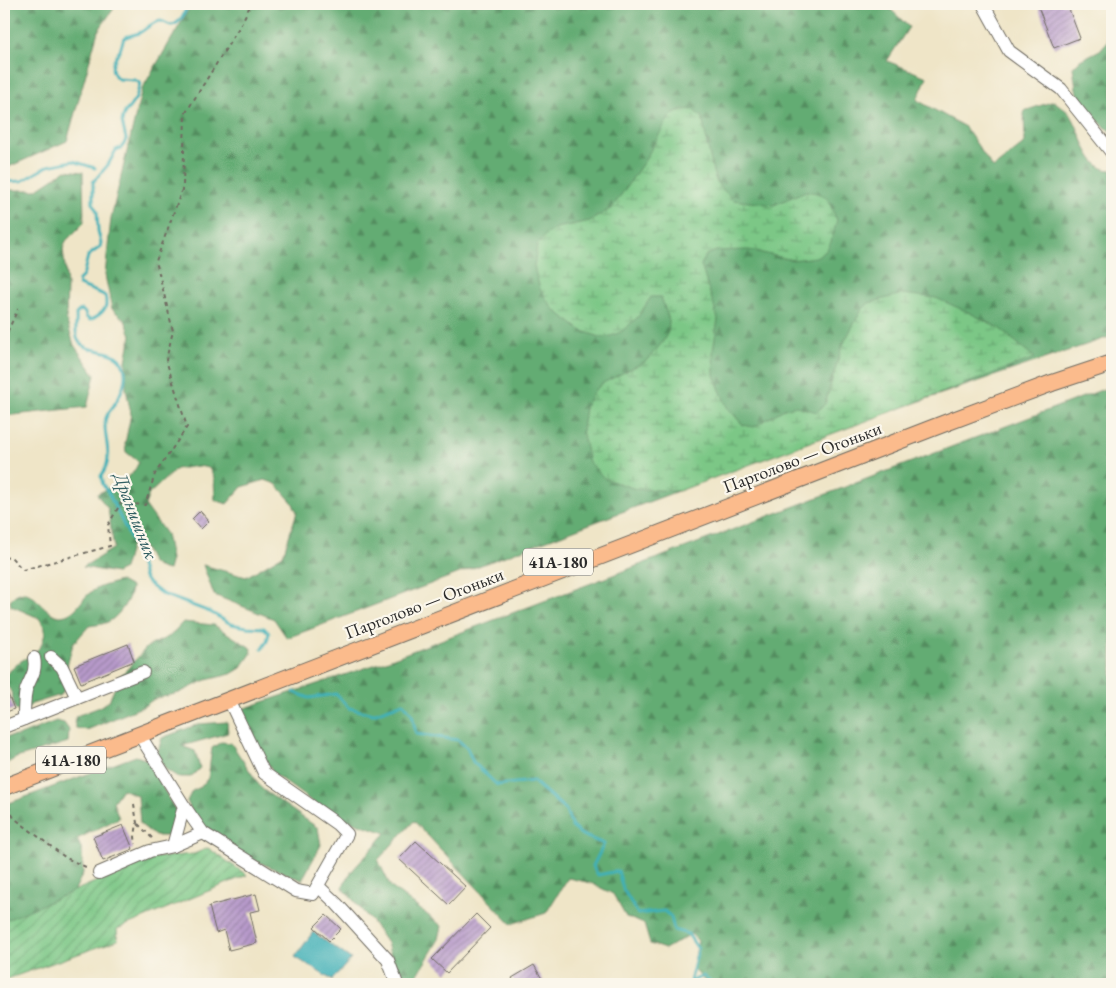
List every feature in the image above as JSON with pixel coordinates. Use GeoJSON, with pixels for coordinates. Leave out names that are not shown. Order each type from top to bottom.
{"type":"FeatureCollection","features":[{"type":"Feature","properties":{"kind":"main road","name":"Парголово — Огоньки"},"geometry":{"type":"LineString","coordinates":[[4,775],[945,412],[1112,351]]}},
{"type":"Feature","properties":{"kind":"main road","name":"Парголово — Огоньки"},"geometry":{"type":"LineString","coordinates":[[4,787],[938,426],[1052,383],[1112,363]]}},
{"type":"Feature","properties":{"kind":"lane"},"geometry":{"type":"LineString","coordinates":[[983,4],[1009,51],[1061,89],[1112,153]]}},
{"type":"Feature","properties":{"kind":"lane"},"geometry":{"type":"LineString","coordinates":[[51,657],[62,667],[77,698]]}},
{"type":"Feature","properties":{"kind":"lane"},"geometry":{"type":"LineString","coordinates":[[24,719],[24,700],[34,671],[34,658]]}},
{"type":"Feature","properties":{"kind":"lane"},"geometry":{"type":"LineString","coordinates":[[4,727],[143,672]]}},
{"type":"Feature","properties":{"kind":"lane"},"geometry":{"type":"LineString","coordinates":[[139,734],[203,833],[296,891],[313,894],[347,834],[337,824],[264,773],[229,700]]}},
{"type":"Feature","properties":{"kind":"lane"},"geometry":{"type":"LineString","coordinates":[[168,847],[184,806]]}},
{"type":"Feature","properties":{"kind":"lane"},"geometry":{"type":"LineString","coordinates":[[99,873],[150,851],[168,847],[203,833]]}},
{"type":"Feature","properties":{"kind":"lane"},"geometry":{"type":"LineString","coordinates":[[318,886],[388,960],[398,984]]}},
{"type":"Feature","properties":{"kind":"path"},"geometry":{"type":"LineString","coordinates":[[4,558],[12,557],[22,570],[110,546],[108,525],[120,504],[145,505],[155,474],[187,427],[166,360],[173,331],[156,261],[183,187],[185,114],[240,26],[251,4]]}},
{"type":"Feature","properties":{"kind":"path"},"geometry":{"type":"LineString","coordinates":[[4,339],[18,309]]}},
{"type":"Feature","properties":{"kind":"path"},"geometry":{"type":"LineString","coordinates":[[4,800],[14,818],[51,847],[66,858],[99,873]]}},
{"type":"Feature","properties":{"kind":"path"},"geometry":{"type":"LineString","coordinates":[[134,804],[137,823],[135,837],[138,857]]}},
{"type":"Feature","properties":{"kind":"path"},"geometry":{"type":"LineString","coordinates":[[137,823],[168,847]]}},
{"type":"Feature","properties":{"kind":"green space"},"geometry":{"type":"Polygon","coordinates":[[[4,4],[117,4],[98,31],[67,141],[4,169],[4,4]]]}},
{"type":"Feature","properties":{"kind":"green space"},"geometry":{"type":"Polygon","coordinates":[[[192,4],[885,4],[909,27],[887,61],[927,77],[917,100],[965,127],[993,168],[1025,143],[1024,111],[1054,101],[1072,117],[1091,158],[1104,169],[1112,170],[1112,336],[885,413],[287,638],[274,619],[214,595],[203,565],[246,577],[283,555],[297,512],[292,502],[276,484],[265,480],[242,487],[227,504],[215,500],[214,478],[209,468],[198,466],[176,469],[149,494],[145,505],[166,534],[171,559],[168,570],[155,565],[138,542],[131,544],[124,569],[116,573],[83,567],[114,548],[108,509],[97,494],[127,478],[139,462],[126,452],[125,444],[131,414],[126,389],[126,361],[131,335],[125,320],[112,309],[105,275],[111,218],[142,89],[192,4]]]}},
{"type":"Feature","properties":{"kind":"green space"},"geometry":{"type":"Polygon","coordinates":[[[1112,31],[1112,133],[1086,110],[1076,89],[1073,67],[1080,60],[1100,50],[1107,42],[1112,31]]]}},
{"type":"Feature","properties":{"kind":"green space"},"geometry":{"type":"Polygon","coordinates":[[[682,109],[693,110],[702,117],[717,183],[733,200],[774,205],[806,191],[817,193],[827,198],[837,220],[831,242],[826,251],[816,257],[793,260],[749,250],[716,251],[706,255],[701,265],[718,319],[713,351],[714,375],[727,407],[743,425],[754,427],[784,409],[796,406],[817,412],[825,404],[842,346],[861,311],[869,303],[902,294],[936,298],[968,312],[999,328],[1035,358],[679,491],[636,489],[605,479],[589,462],[582,430],[585,407],[594,391],[603,383],[646,361],[662,343],[668,332],[669,320],[661,297],[651,297],[638,317],[621,332],[611,336],[600,337],[580,330],[552,308],[540,289],[534,267],[537,245],[545,235],[556,228],[590,221],[612,208],[645,160],[672,114],[682,109]]]}},
{"type":"Feature","properties":{"kind":"green space"},"geometry":{"type":"Polygon","coordinates":[[[66,170],[83,172],[84,223],[66,241],[63,249],[67,285],[66,319],[74,345],[95,375],[87,407],[4,416],[4,190],[36,190],[66,170]]]}},
{"type":"Feature","properties":{"kind":"green space"},"geometry":{"type":"Polygon","coordinates":[[[1112,386],[1112,984],[707,984],[693,968],[698,941],[691,934],[665,949],[650,944],[644,924],[626,917],[613,894],[591,883],[568,878],[546,913],[511,924],[414,821],[378,860],[391,887],[442,926],[439,939],[414,981],[403,981],[393,965],[387,943],[342,887],[352,871],[386,833],[329,814],[274,774],[253,741],[242,709],[383,662],[1112,386]]]}},
{"type":"Feature","properties":{"kind":"green space"},"geometry":{"type":"Polygon","coordinates":[[[120,581],[131,587],[126,603],[114,618],[103,624],[89,626],[73,644],[65,673],[67,685],[61,695],[32,704],[22,712],[16,710],[10,690],[8,687],[4,687],[4,676],[41,646],[45,628],[39,618],[11,606],[10,600],[17,594],[24,593],[36,599],[54,615],[61,616],[71,613],[94,590],[120,581]]]}},
{"type":"Feature","properties":{"kind":"green space"},"geometry":{"type":"Polygon","coordinates":[[[183,622],[214,625],[251,648],[251,654],[241,668],[231,674],[206,680],[179,693],[154,699],[144,706],[87,730],[76,728],[74,722],[76,716],[100,707],[109,701],[119,678],[147,647],[170,636],[183,622]]]}},
{"type":"Feature","properties":{"kind":"green space"},"geometry":{"type":"Polygon","coordinates":[[[56,721],[64,723],[69,730],[68,742],[16,758],[4,765],[4,737],[18,736],[56,721]]]}},
{"type":"Feature","properties":{"kind":"green space"},"geometry":{"type":"Polygon","coordinates":[[[227,722],[228,733],[182,746],[195,751],[200,768],[191,777],[178,777],[165,769],[157,754],[162,738],[199,724],[227,722]]]}},
{"type":"Feature","properties":{"kind":"green space"},"geometry":{"type":"Polygon","coordinates":[[[221,742],[231,743],[262,789],[318,828],[321,845],[302,880],[241,855],[196,821],[187,801],[192,791],[201,787],[208,778],[212,748],[221,742]]]}},
{"type":"Feature","properties":{"kind":"green space"},"geometry":{"type":"Polygon","coordinates":[[[136,756],[148,760],[180,819],[171,836],[155,836],[140,824],[138,796],[122,789],[113,802],[119,818],[77,839],[82,850],[83,873],[61,919],[4,934],[4,805],[136,756]]]}},
{"type":"Feature","properties":{"kind":"green space"},"geometry":{"type":"Polygon","coordinates":[[[208,848],[247,875],[117,929],[118,940],[4,980],[4,921],[151,858],[194,854],[208,848]]]}},
{"type":"Feature","properties":{"kind":"water"},"geometry":{"type":"Polygon","coordinates":[[[313,932],[351,959],[332,980],[295,957],[313,932]]]}},
{"type":"Feature","properties":{"kind":"building"},"geometry":{"type":"Polygon","coordinates":[[[1037,4],[1067,4],[1080,38],[1054,48],[1037,4]]]}},
{"type":"Feature","properties":{"kind":"building"},"geometry":{"type":"Polygon","coordinates":[[[200,511],[209,521],[201,529],[192,519],[200,511]]]}},
{"type":"Feature","properties":{"kind":"building"},"geometry":{"type":"Polygon","coordinates":[[[128,644],[134,661],[81,683],[74,666],[128,644]]]}},
{"type":"Feature","properties":{"kind":"building"},"geometry":{"type":"Polygon","coordinates":[[[4,684],[14,709],[4,713],[4,684]]]}},
{"type":"Feature","properties":{"kind":"building"},"geometry":{"type":"Polygon","coordinates":[[[123,825],[133,849],[103,861],[93,837],[123,825]]]}},
{"type":"Feature","properties":{"kind":"building"},"geometry":{"type":"Polygon","coordinates":[[[416,841],[466,887],[449,905],[399,859],[416,841]]]}},
{"type":"Feature","properties":{"kind":"building"},"geometry":{"type":"Polygon","coordinates":[[[256,894],[260,910],[250,912],[257,943],[229,950],[224,930],[216,933],[209,906],[256,894]]]}},
{"type":"Feature","properties":{"kind":"building"},"geometry":{"type":"Polygon","coordinates":[[[476,914],[490,928],[447,973],[432,959],[476,914]]]}},
{"type":"Feature","properties":{"kind":"building"},"geometry":{"type":"Polygon","coordinates":[[[326,915],[341,929],[329,941],[314,927],[326,915]]]}},
{"type":"Feature","properties":{"kind":"building"},"geometry":{"type":"Polygon","coordinates":[[[534,965],[545,984],[515,984],[512,978],[534,965]]]}},
{"type":"Feature","properties":{"kind":"waterway","name":"Дранишник"},"geometry":{"type":"LineString","coordinates":[[188,4],[177,23],[170,25],[161,21],[157,22],[139,33],[124,38],[114,61],[112,68],[118,79],[135,80],[140,83],[136,98],[123,117],[122,122],[126,139],[124,144],[116,150],[108,165],[93,182],[93,204],[97,211],[101,243],[100,247],[88,256],[83,276],[78,281],[79,285],[105,296],[106,305],[102,312],[90,320],[82,310],[79,311],[76,314],[76,334],[82,345],[117,357],[122,363],[125,372],[125,380],[120,394],[105,419],[108,457],[105,470],[101,476],[103,485],[138,554],[144,577],[149,584],[162,594],[210,612],[231,624],[264,628],[269,633],[262,649]]}},
{"type":"Feature","properties":{"kind":"waterway"},"geometry":{"type":"LineString","coordinates":[[4,182],[22,181],[48,166],[73,161],[95,168]]}},
{"type":"Feature","properties":{"kind":"waterway","name":"Дранишник"},"geometry":{"type":"LineString","coordinates":[[294,692],[309,698],[336,694],[349,708],[373,714],[403,703],[412,714],[416,734],[458,740],[467,748],[473,762],[497,785],[533,781],[566,810],[572,827],[582,835],[604,844],[593,866],[598,875],[618,871],[623,889],[638,914],[664,911],[671,917],[674,930],[688,934],[698,949],[690,982],[703,976],[714,984]]}}]}
